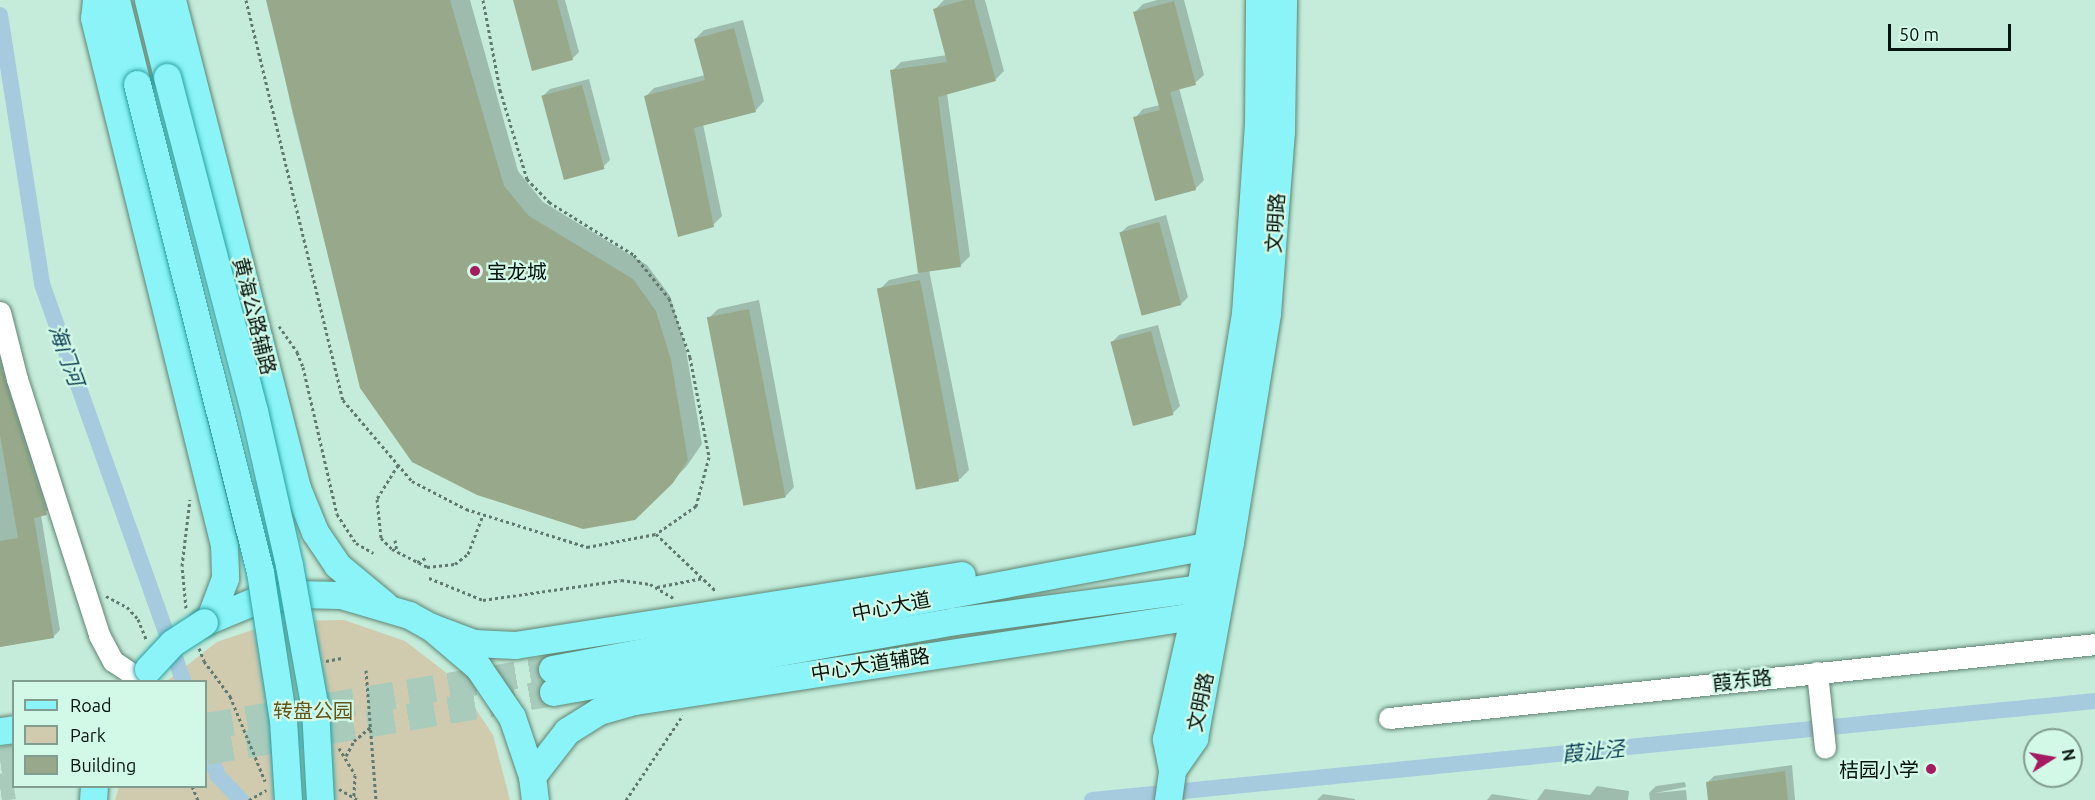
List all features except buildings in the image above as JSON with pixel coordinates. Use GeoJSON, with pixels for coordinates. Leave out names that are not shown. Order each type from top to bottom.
{"type":"FeatureCollection","features":[{"type":"Feature","properties":{"kind":"main road"},"geometry":{"type":"LineString","coordinates":[[96,0],[94,18],[224,545],[225,578],[207,620]]}},
{"type":"Feature","properties":{"kind":"main road"},"geometry":{"type":"LineString","coordinates":[[116,0],[260,572],[283,720],[288,800]]}},
{"type":"Feature","properties":{"kind":"main road"},"geometry":{"type":"LineString","coordinates":[[148,0],[254,411],[289,565],[315,709],[320,800]]}},
{"type":"Feature","properties":{"kind":"main road","name":"黄海公路辅路"},"geometry":{"type":"LineString","coordinates":[[172,0],[252,304],[297,488],[315,532],[337,565],[385,605]]}},
{"type":"Feature","properties":{"kind":"main road","name":"文明路"},"geometry":{"type":"LineString","coordinates":[[1218,544],[1245,314],[1258,123],[1259,0]]}},
{"type":"Feature","properties":{"kind":"main road","name":"文明路"},"geometry":{"type":"LineString","coordinates":[[1172,770],[1194,738],[1218,544],[1274,254],[1284,59],[1283,0]]}},
{"type":"Feature","properties":{"kind":"main road"},"geometry":{"type":"LineString","coordinates":[[215,505],[235,543],[247,549],[270,551],[293,540],[298,529],[297,488]]}},
{"type":"Feature","properties":{"kind":"main road","name":"中心大道"},"geometry":{"type":"LineString","coordinates":[[1211,587],[954,621],[553,680],[1047,577],[1218,544]]}},
{"type":"Feature","properties":{"kind":"main road"},"geometry":{"type":"LineString","coordinates":[[142,672],[172,643],[207,620],[252,602],[296,594],[341,595],[385,605],[431,627],[474,643],[515,645],[996,570],[1047,577]]}},
{"type":"Feature","properties":{"kind":"main road"},"geometry":{"type":"LineString","coordinates":[[1194,616],[1211,587]]}},
{"type":"Feature","properties":{"kind":"main road","name":"文明路"},"geometry":{"type":"LineString","coordinates":[[1172,770],[1166,739],[1194,616]]}},
{"type":"Feature","properties":{"kind":"main road","name":"中心大道辅路"},"geometry":{"type":"LineString","coordinates":[[533,788],[567,731],[599,711],[694,692],[1194,616]]}},
{"type":"Feature","properties":{"kind":"main road"},"geometry":{"type":"LineString","coordinates":[[431,627],[478,667],[512,717],[533,788]]}},
{"type":"Feature","properties":{"kind":"main road"},"geometry":{"type":"LineString","coordinates":[[1168,800],[1172,770]]}},
{"type":"Feature","properties":{"kind":"street"},"geometry":{"type":"LineString","coordinates":[[0,312],[17,380],[99,635],[113,661],[142,672]]}},
{"type":"Feature","properties":{"kind":"street","name":"葭东路"},"geometry":{"type":"LineString","coordinates":[[1389,717],[2095,644]]}},
{"type":"Feature","properties":{"kind":"street"},"geometry":{"type":"LineString","coordinates":[[1817,672],[1825,748]]}},
{"type":"Feature","properties":{"kind":"path"},"geometry":{"type":"LineString","coordinates":[[246,0],[344,400],[412,481],[483,514],[587,547],[656,534],[696,506],[709,457],[690,357],[669,298],[634,255],[549,202],[527,179],[500,90],[483,0]]}},
{"type":"Feature","properties":{"kind":"path"},"geometry":{"type":"LineString","coordinates":[[252,304],[277,323],[297,352],[337,514],[356,543],[373,553]]}},
{"type":"Feature","properties":{"kind":"path"},"geometry":{"type":"LineString","coordinates":[[398,465],[377,499],[381,538],[397,552],[417,562],[442,568],[455,564],[468,554],[483,514]]}},
{"type":"Feature","properties":{"kind":"path"},"geometry":{"type":"LineString","coordinates":[[656,534],[737,611]]}},
{"type":"Feature","properties":{"kind":"path"},"geometry":{"type":"LineString","coordinates":[[395,540],[397,552]]}},
{"type":"Feature","properties":{"kind":"path"},"geometry":{"type":"LineString","coordinates":[[417,562],[426,558]]}},
{"type":"Feature","properties":{"kind":"path"},"geometry":{"type":"LineString","coordinates":[[429,578],[483,600],[621,580],[656,587],[703,579]]}},
{"type":"Feature","properties":{"kind":"path"},"geometry":{"type":"LineString","coordinates":[[656,587],[694,618]]}},
{"type":"Feature","properties":{"kind":"path"},"geometry":{"type":"LineString","coordinates":[[86,596],[101,595],[128,607],[138,619],[142,672]]}},
{"type":"Feature","properties":{"kind":"path"},"geometry":{"type":"LineString","coordinates":[[366,670],[376,800]]}},
{"type":"Feature","properties":{"kind":"path"},"geometry":{"type":"LineString","coordinates":[[626,800],[680,722],[694,692]]}},
{"type":"Feature","properties":{"kind":"path"},"geometry":{"type":"LineString","coordinates":[[346,756],[354,741],[372,726]]}},
{"type":"Feature","properties":{"kind":"path"},"geometry":{"type":"LineString","coordinates":[[249,800],[262,792]]}},
{"type":"Feature","properties":{"kind":"green space","name":"转盘公园"},"geometry":{"type":"Polygon","coordinates":[[[344,620],[405,641],[457,681],[493,735],[510,800],[115,800],[119,788],[207,788],[207,680],[168,680],[217,642],[279,621],[344,620]]]}},
{"type":"Feature","properties":{"kind":"waterway","name":"海门河"},"geometry":{"type":"LineString","coordinates":[[0,15],[42,284],[183,680]]}},
{"type":"Feature","properties":{"kind":"waterway","name":"葭沚泾"},"geometry":{"type":"LineString","coordinates":[[1092,800],[2095,701]]}},
{"type":"Feature","properties":{"kind":"waterway","name":"海门河"},"geometry":{"type":"LineString","coordinates":[[207,743],[218,776],[241,800]]}},
{"type":"Feature","properties":{"kind":"tunnel"},"geometry":{"type":"LineString","coordinates":[[207,726],[552,669]]}},
{"type":"Feature","properties":{"kind":"tunnel"},"geometry":{"type":"LineString","coordinates":[[207,751],[553,692]]}},
{"type":"Feature","properties":{"kind":"tunnel"},"geometry":{"type":"LineString","coordinates":[[0,760],[12,758]]}},
{"type":"Feature","properties":{"kind":"tunnel"},"geometry":{"type":"LineString","coordinates":[[0,787],[12,785]]}},
{"type":"Feature","properties":{"kind":"place","name":"宝龙城"},"geometry":{"type":"Point","coordinates":[475,271]}},
{"type":"Feature","properties":{"kind":"place","name":"桔园小学"},"geometry":{"type":"Point","coordinates":[1931,769]}}]}
